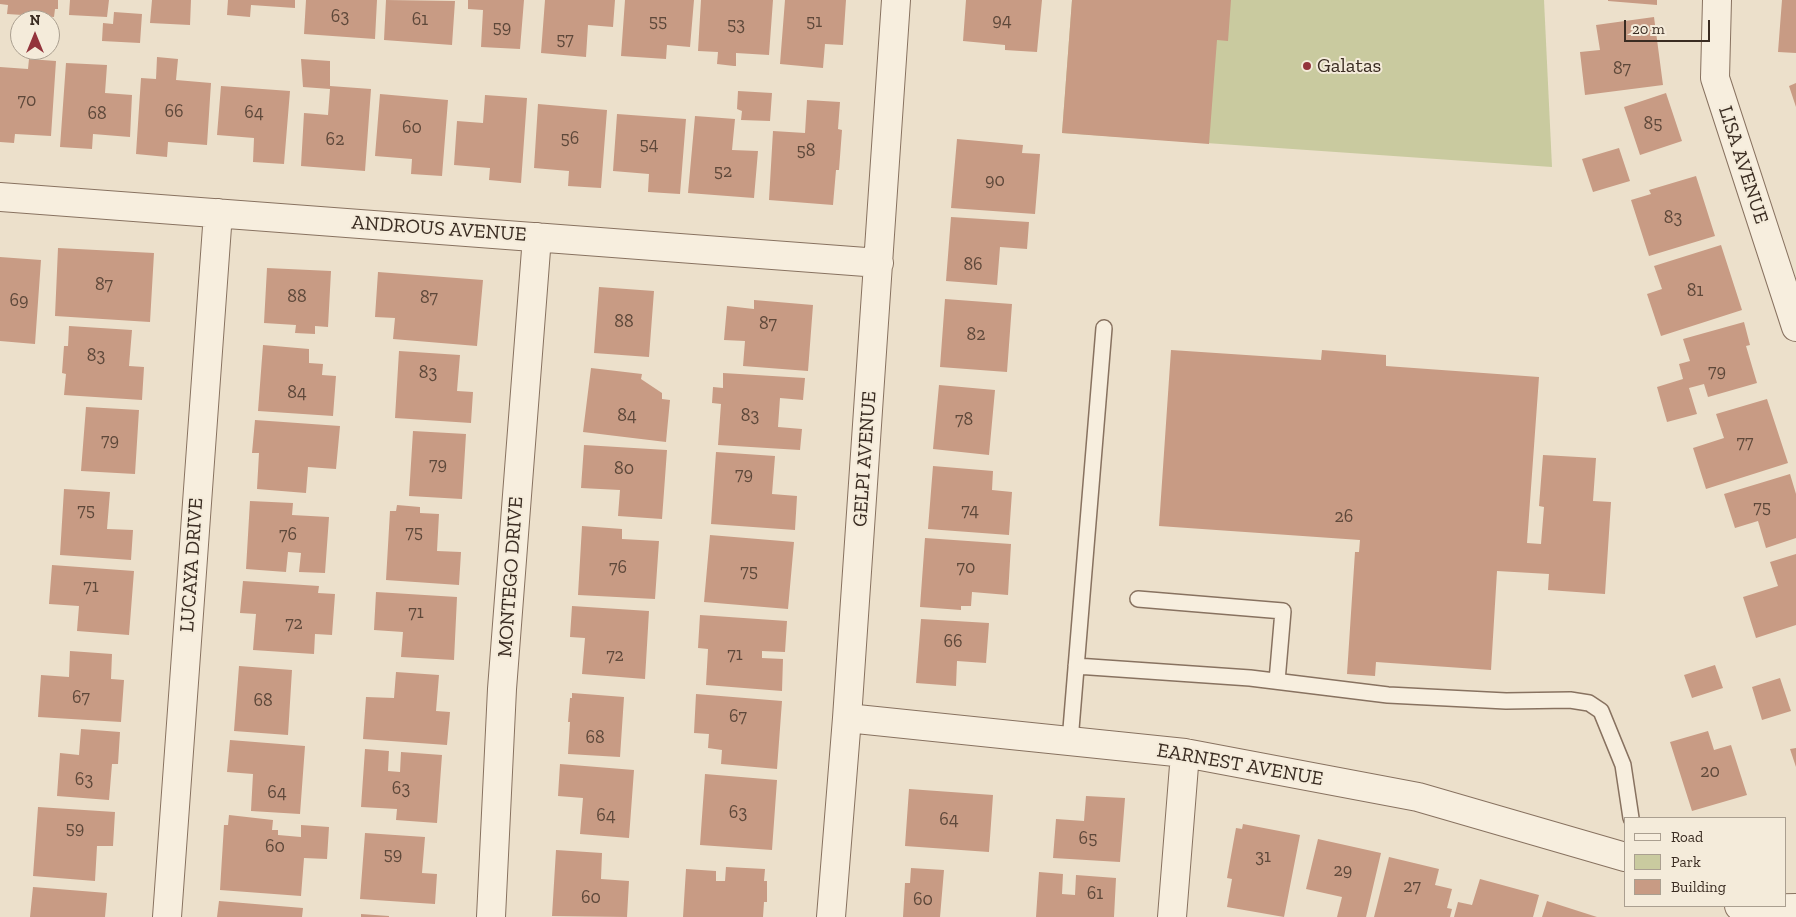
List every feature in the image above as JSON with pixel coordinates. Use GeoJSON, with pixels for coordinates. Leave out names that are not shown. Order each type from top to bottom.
{"type":"FeatureCollection","features":[{"type":"Feature","properties":{"kind":"street","name":"GELPI AVENUE"},"geometry":{"type":"LineString","coordinates":[[831,917],[847,718],[896,0]]}},
{"type":"Feature","properties":{"kind":"street","name":"LISA AVENUE"},"geometry":{"type":"LineString","coordinates":[[1717,0],[1715,78],[1796,326]]}},
{"type":"Feature","properties":{"kind":"street","name":"ANDROUS AVENUE"},"geometry":{"type":"LineString","coordinates":[[0,197],[879,263]]}},
{"type":"Feature","properties":{"kind":"street","name":"LUCAYA DRIVE"},"geometry":{"type":"LineString","coordinates":[[166,917],[218,212]]}},
{"type":"Feature","properties":{"kind":"street","name":"MONTEGO DRIVE"},"geometry":{"type":"LineString","coordinates":[[491,917],[502,689],[537,237]]}},
{"type":"Feature","properties":{"kind":"street","name":"EARNEST AVENUE"},"geometry":{"type":"LineString","coordinates":[[847,718],[1185,753],[1418,798],[1624,855]]}},
{"type":"Feature","properties":{"kind":"street"},"geometry":{"type":"LineString","coordinates":[[1172,917],[1185,753]]}},
{"type":"Feature","properties":{"kind":"street"},"geometry":{"type":"LineString","coordinates":[[1742,907],[1748,909],[1796,908]]}},
{"type":"Feature","properties":{"kind":"lane"},"geometry":{"type":"LineString","coordinates":[[1070,741],[1104,328]]}},
{"type":"Feature","properties":{"kind":"lane"},"geometry":{"type":"LineString","coordinates":[[1138,599],[1283,611],[1277,681]]}},
{"type":"Feature","properties":{"kind":"lane"},"geometry":{"type":"LineString","coordinates":[[1076,666],[1250,678],[1388,695],[1506,701],[1570,700],[1589,703],[1600,711],[1623,765],[1631,817]]}},
{"type":"Feature","properties":{"kind":"green space","name":"Galatas"},"geometry":{"type":"Polygon","coordinates":[[[1072,0],[1544,0],[1552,167],[1062,133],[1072,0]]]}},
{"type":"Feature","properties":{"kind":"building"},"geometry":{"type":"Polygon","coordinates":[[[0,0],[58,0],[58,9],[10,10],[10,14],[7,14],[8,5],[0,4],[0,0]]]}},
{"type":"Feature","properties":{"kind":"building"},"geometry":{"type":"Polygon","coordinates":[[[70,0],[109,0],[107,17],[69,15],[70,0]]]}},
{"type":"Feature","properties":{"kind":"building"},"geometry":{"type":"Polygon","coordinates":[[[152,0],[191,0],[190,25],[150,23],[152,0]]]}},
{"type":"Feature","properties":{"kind":"building"},"geometry":{"type":"Polygon","coordinates":[[[228,0],[295,0],[295,8],[251,5],[250,17],[227,15],[228,0]]]}},
{"type":"Feature","properties":{"kind":"building"},"geometry":{"type":"Polygon","coordinates":[[[306,0],[377,0],[375,39],[304,34],[306,0]]]}},
{"type":"Feature","properties":{"kind":"building"},"geometry":{"type":"Polygon","coordinates":[[[386,0],[455,1],[452,45],[384,40],[386,0]]]}},
{"type":"Feature","properties":{"kind":"building"},"geometry":{"type":"Polygon","coordinates":[[[468,0],[524,0],[520,49],[481,47],[483,10],[468,9],[468,0]]]}},
{"type":"Feature","properties":{"kind":"building"},"geometry":{"type":"Polygon","coordinates":[[[545,0],[615,0],[613,27],[588,25],[586,57],[541,53],[545,0]]]}},
{"type":"Feature","properties":{"kind":"building"},"geometry":{"type":"Polygon","coordinates":[[[625,0],[694,0],[690,47],[667,45],[666,59],[621,56],[625,0]]]}},
{"type":"Feature","properties":{"kind":"building"},"geometry":{"type":"Polygon","coordinates":[[[701,0],[773,0],[769,55],[736,53],[736,66],[734,66],[717,64],[718,52],[698,51],[701,0]]]}},
{"type":"Feature","properties":{"kind":"building"},"geometry":{"type":"Polygon","coordinates":[[[785,0],[846,0],[843,45],[825,44],[823,68],[780,64],[785,0]]]}},
{"type":"Feature","properties":{"kind":"building"},"geometry":{"type":"Polygon","coordinates":[[[966,0],[1042,0],[1037,52],[1005,50],[1005,45],[963,41],[966,0]]]}},
{"type":"Feature","properties":{"kind":"building"},"geometry":{"type":"Polygon","coordinates":[[[1072,0],[1231,0],[1228,41],[1217,40],[1209,144],[1062,133],[1072,0]]]}},
{"type":"Feature","properties":{"kind":"building"},"geometry":{"type":"Polygon","coordinates":[[[1657,0],[1657,5],[1608,1],[1657,0]]]}},
{"type":"Feature","properties":{"kind":"building"},"geometry":{"type":"Polygon","coordinates":[[[1782,0],[1796,0],[1796,53],[1778,52],[1782,0]]]}},
{"type":"Feature","properties":{"kind":"building"},"geometry":{"type":"Polygon","coordinates":[[[114,12],[142,14],[140,43],[102,41],[103,23],[113,24],[114,12]]]}},
{"type":"Feature","properties":{"kind":"building"},"geometry":{"type":"Polygon","coordinates":[[[1654,17],[1663,85],[1585,95],[1580,52],[1600,50],[1596,25],[1654,17]]]}},
{"type":"Feature","properties":{"kind":"building"},"geometry":{"type":"Polygon","coordinates":[[[157,57],[178,59],[176,80],[211,83],[207,145],[168,142],[167,157],[136,154],[141,78],[156,79],[157,57]]]}},
{"type":"Feature","properties":{"kind":"building"},"geometry":{"type":"Polygon","coordinates":[[[301,59],[330,61],[330,86],[371,89],[365,171],[301,166],[304,113],[328,115],[330,89],[303,87],[301,59]]]}},
{"type":"Feature","properties":{"kind":"building"},"geometry":{"type":"Polygon","coordinates":[[[29,60],[56,61],[51,136],[15,134],[14,143],[0,142],[0,67],[28,69],[29,60]]]}},
{"type":"Feature","properties":{"kind":"building"},"geometry":{"type":"Polygon","coordinates":[[[66,63],[107,65],[105,93],[132,95],[130,137],[93,134],[92,149],[60,147],[66,63]]]}},
{"type":"Feature","properties":{"kind":"building"},"geometry":{"type":"Polygon","coordinates":[[[1796,83],[1796,107],[1789,86],[1796,83]]]}},
{"type":"Feature","properties":{"kind":"building"},"geometry":{"type":"Polygon","coordinates":[[[221,86],[290,91],[284,164],[253,162],[254,138],[217,135],[221,86]]]}},
{"type":"Feature","properties":{"kind":"building"},"geometry":{"type":"Polygon","coordinates":[[[738,91],[772,93],[770,121],[741,120],[742,111],[737,109],[738,91]]]}},
{"type":"Feature","properties":{"kind":"building"},"geometry":{"type":"Polygon","coordinates":[[[1666,93],[1682,141],[1640,155],[1624,107],[1666,93]]]}},
{"type":"Feature","properties":{"kind":"building"},"geometry":{"type":"Polygon","coordinates":[[[380,94],[448,100],[442,176],[411,174],[412,159],[375,156],[380,94]]]}},
{"type":"Feature","properties":{"kind":"building"},"geometry":{"type":"Polygon","coordinates":[[[485,95],[527,98],[521,183],[489,180],[490,168],[454,165],[457,121],[483,123],[485,95]]]}},
{"type":"Feature","properties":{"kind":"building"},"geometry":{"type":"Polygon","coordinates":[[[807,100],[840,102],[838,129],[842,130],[839,170],[836,170],[833,205],[769,200],[773,131],[805,133],[807,100]]]}},
{"type":"Feature","properties":{"kind":"building"},"geometry":{"type":"Polygon","coordinates":[[[538,104],[607,110],[601,188],[568,186],[569,171],[534,168],[538,104]]]}},
{"type":"Feature","properties":{"kind":"building"},"geometry":{"type":"Polygon","coordinates":[[[617,114],[686,119],[680,194],[648,192],[649,174],[613,171],[617,114]]]}},
{"type":"Feature","properties":{"kind":"building"},"geometry":{"type":"Polygon","coordinates":[[[695,116],[735,119],[732,150],[758,151],[754,198],[688,193],[695,116]]]}},
{"type":"Feature","properties":{"kind":"building"},"geometry":{"type":"Polygon","coordinates":[[[957,139],[1023,145],[1022,153],[1040,154],[1035,214],[951,208],[957,139]]]}},
{"type":"Feature","properties":{"kind":"building"},"geometry":{"type":"Polygon","coordinates":[[[1619,148],[1630,181],[1593,192],[1582,159],[1619,148]]]}},
{"type":"Feature","properties":{"kind":"building"},"geometry":{"type":"Polygon","coordinates":[[[1696,176],[1715,236],[1649,256],[1631,200],[1651,194],[1649,190],[1696,176]]]}},
{"type":"Feature","properties":{"kind":"building"},"geometry":{"type":"Polygon","coordinates":[[[951,217],[1029,222],[1027,249],[1000,247],[997,285],[946,281],[951,217]]]}},
{"type":"Feature","properties":{"kind":"building"},"geometry":{"type":"Polygon","coordinates":[[[1721,245],[1742,310],[1661,336],[1647,294],[1662,289],[1654,266],[1721,245]]]}},
{"type":"Feature","properties":{"kind":"building"},"geometry":{"type":"Polygon","coordinates":[[[58,248],[154,253],[150,322],[55,316],[58,248]]]}},
{"type":"Feature","properties":{"kind":"building"},"geometry":{"type":"Polygon","coordinates":[[[0,257],[41,260],[35,344],[0,341],[0,257]]]}},
{"type":"Feature","properties":{"kind":"building"},"geometry":{"type":"Polygon","coordinates":[[[267,268],[331,271],[328,327],[315,326],[315,334],[295,333],[296,325],[264,323],[267,268]]]}},
{"type":"Feature","properties":{"kind":"building"},"geometry":{"type":"Polygon","coordinates":[[[378,272],[483,280],[477,346],[393,339],[395,318],[375,317],[378,272]]]}},
{"type":"Feature","properties":{"kind":"building"},"geometry":{"type":"Polygon","coordinates":[[[599,287],[654,291],[649,357],[594,353],[599,287]]]}},
{"type":"Feature","properties":{"kind":"building"},"geometry":{"type":"Polygon","coordinates":[[[945,299],[1012,304],[1007,372],[940,367],[945,299]]]}},
{"type":"Feature","properties":{"kind":"building"},"geometry":{"type":"Polygon","coordinates":[[[754,300],[813,305],[808,371],[743,366],[745,341],[724,340],[727,306],[754,309],[754,300]]]}},
{"type":"Feature","properties":{"kind":"building"},"geometry":{"type":"Polygon","coordinates":[[[1744,322],[1750,345],[1746,346],[1757,383],[1708,397],[1704,384],[1689,388],[1697,414],[1667,422],[1657,387],[1683,379],[1679,364],[1690,361],[1683,339],[1744,322]]]}},
{"type":"Feature","properties":{"kind":"building"},"geometry":{"type":"Polygon","coordinates":[[[69,326],[132,330],[129,366],[144,367],[142,400],[64,395],[66,374],[62,373],[64,346],[68,346],[69,326]]]}},
{"type":"Feature","properties":{"kind":"building"},"geometry":{"type":"Polygon","coordinates":[[[263,345],[309,349],[309,363],[323,364],[322,375],[336,376],[333,416],[258,411],[263,345]]]}},
{"type":"Feature","properties":{"kind":"building"},"geometry":{"type":"Polygon","coordinates":[[[1171,350],[1321,360],[1322,350],[1386,355],[1386,366],[1539,377],[1527,543],[1541,544],[1544,507],[1539,506],[1543,455],[1596,458],[1593,501],[1611,502],[1605,594],[1548,590],[1549,574],[1497,571],[1491,670],[1376,662],[1375,676],[1347,674],[1355,552],[1359,552],[1360,540],[1159,526],[1171,350]]]}},
{"type":"Feature","properties":{"kind":"building"},"geometry":{"type":"Polygon","coordinates":[[[399,351],[460,355],[457,391],[473,392],[471,423],[395,418],[399,351]]]}},
{"type":"Feature","properties":{"kind":"building"},"geometry":{"type":"Polygon","coordinates":[[[591,368],[642,374],[641,379],[662,393],[662,399],[670,400],[666,442],[583,432],[591,368]]]}},
{"type":"Feature","properties":{"kind":"building"},"geometry":{"type":"Polygon","coordinates":[[[723,373],[805,378],[803,400],[780,398],[778,427],[802,429],[800,450],[718,445],[721,404],[712,403],[713,387],[723,388],[723,373]]]}},
{"type":"Feature","properties":{"kind":"building"},"geometry":{"type":"Polygon","coordinates":[[[939,385],[995,390],[989,455],[933,449],[939,385]]]}},
{"type":"Feature","properties":{"kind":"building"},"geometry":{"type":"Polygon","coordinates":[[[1767,399],[1788,463],[1706,489],[1693,448],[1724,438],[1716,414],[1767,399]]]}},
{"type":"Feature","properties":{"kind":"building"},"geometry":{"type":"Polygon","coordinates":[[[86,407],[139,410],[135,474],[81,471],[86,407]]]}},
{"type":"Feature","properties":{"kind":"building"},"geometry":{"type":"Polygon","coordinates":[[[255,420],[340,426],[336,469],[308,467],[306,493],[257,489],[259,453],[252,453],[255,420]]]}},
{"type":"Feature","properties":{"kind":"building"},"geometry":{"type":"Polygon","coordinates":[[[413,431],[466,434],[462,499],[409,496],[413,431]]]}},
{"type":"Feature","properties":{"kind":"building"},"geometry":{"type":"Polygon","coordinates":[[[584,445],[667,450],[662,519],[618,516],[620,490],[581,488],[584,445]]]}},
{"type":"Feature","properties":{"kind":"building"},"geometry":{"type":"Polygon","coordinates":[[[716,452],[775,456],[772,494],[797,496],[795,530],[711,524],[716,452]]]}},
{"type":"Feature","properties":{"kind":"building"},"geometry":{"type":"Polygon","coordinates":[[[933,466],[993,471],[992,490],[1012,492],[1009,535],[928,529],[933,466]]]}},
{"type":"Feature","properties":{"kind":"building"},"geometry":{"type":"Polygon","coordinates":[[[1790,474],[1796,494],[1796,538],[1766,548],[1758,521],[1735,528],[1724,494],[1790,474]]]}},
{"type":"Feature","properties":{"kind":"building"},"geometry":{"type":"Polygon","coordinates":[[[64,489],[110,492],[107,529],[133,530],[131,560],[60,555],[64,489]]]}},
{"type":"Feature","properties":{"kind":"building"},"geometry":{"type":"Polygon","coordinates":[[[250,501],[293,503],[292,515],[329,517],[325,573],[299,572],[301,553],[288,552],[286,572],[246,569],[250,501]]]}},
{"type":"Feature","properties":{"kind":"building"},"geometry":{"type":"Polygon","coordinates":[[[397,505],[420,507],[420,513],[439,514],[437,551],[461,552],[459,585],[386,580],[390,511],[396,511],[397,505]]]}},
{"type":"Feature","properties":{"kind":"building"},"geometry":{"type":"Polygon","coordinates":[[[582,526],[622,529],[622,539],[659,541],[655,599],[578,595],[582,526]]]}},
{"type":"Feature","properties":{"kind":"building"},"geometry":{"type":"Polygon","coordinates":[[[710,535],[794,542],[788,609],[704,602],[710,535]]]}},
{"type":"Feature","properties":{"kind":"building"},"geometry":{"type":"Polygon","coordinates":[[[925,538],[1011,544],[1008,595],[972,592],[971,606],[961,606],[961,610],[920,607],[925,538]]]}},
{"type":"Feature","properties":{"kind":"building"},"geometry":{"type":"Polygon","coordinates":[[[1796,554],[1796,625],[1756,638],[1743,597],[1778,586],[1770,562],[1796,554]]]}},
{"type":"Feature","properties":{"kind":"building"},"geometry":{"type":"Polygon","coordinates":[[[52,565],[134,571],[129,635],[77,631],[79,606],[49,604],[52,565]]]}},
{"type":"Feature","properties":{"kind":"building"},"geometry":{"type":"Polygon","coordinates":[[[243,581],[319,586],[318,593],[335,594],[332,635],[315,634],[314,654],[253,650],[256,614],[240,613],[243,581]]]}},
{"type":"Feature","properties":{"kind":"building"},"geometry":{"type":"Polygon","coordinates":[[[376,592],[457,597],[454,660],[401,657],[403,632],[374,630],[376,592]]]}},
{"type":"Feature","properties":{"kind":"building"},"geometry":{"type":"Polygon","coordinates":[[[572,606],[649,611],[645,679],[582,674],[585,638],[570,637],[572,606]]]}},
{"type":"Feature","properties":{"kind":"building"},"geometry":{"type":"Polygon","coordinates":[[[700,615],[787,621],[785,652],[762,651],[762,658],[783,659],[782,691],[706,685],[708,649],[698,648],[700,615]]]}},
{"type":"Feature","properties":{"kind":"building"},"geometry":{"type":"Polygon","coordinates":[[[921,619],[989,623],[986,663],[957,661],[956,686],[916,683],[921,619]]]}},
{"type":"Feature","properties":{"kind":"building"},"geometry":{"type":"Polygon","coordinates":[[[70,651],[112,654],[111,679],[124,680],[121,722],[38,717],[41,675],[69,677],[70,651]]]}},
{"type":"Feature","properties":{"kind":"building"},"geometry":{"type":"Polygon","coordinates":[[[1715,665],[1723,688],[1692,698],[1684,675],[1715,665]]]}},
{"type":"Feature","properties":{"kind":"building"},"geometry":{"type":"Polygon","coordinates":[[[239,666],[292,670],[288,735],[234,731],[239,666]]]}},
{"type":"Feature","properties":{"kind":"building"},"geometry":{"type":"Polygon","coordinates":[[[396,672],[439,675],[436,711],[450,712],[447,745],[363,739],[366,697],[394,698],[396,672]]]}},
{"type":"Feature","properties":{"kind":"building"},"geometry":{"type":"Polygon","coordinates":[[[1780,678],[1791,711],[1762,720],[1752,687],[1780,678]]]}},
{"type":"Feature","properties":{"kind":"building"},"geometry":{"type":"Polygon","coordinates":[[[572,693],[624,697],[620,757],[568,754],[570,722],[568,722],[572,693]]]}},
{"type":"Feature","properties":{"kind":"building"},"geometry":{"type":"Polygon","coordinates":[[[696,694],[782,701],[777,769],[721,764],[722,750],[708,748],[709,734],[694,733],[696,694]]]}},
{"type":"Feature","properties":{"kind":"building"},"geometry":{"type":"Polygon","coordinates":[[[81,729],[120,732],[118,764],[112,764],[109,800],[57,796],[60,753],[79,755],[81,729]]]}},
{"type":"Feature","properties":{"kind":"building"},"geometry":{"type":"Polygon","coordinates":[[[1708,731],[1714,750],[1731,745],[1747,795],[1692,811],[1670,742],[1708,731]]]}},
{"type":"Feature","properties":{"kind":"building"},"geometry":{"type":"Polygon","coordinates":[[[230,740],[305,746],[300,814],[251,811],[253,774],[227,772],[230,740]]]}},
{"type":"Feature","properties":{"kind":"building"},"geometry":{"type":"Polygon","coordinates":[[[1796,748],[1796,767],[1790,749],[1796,748]]]}},
{"type":"Feature","properties":{"kind":"building"},"geometry":{"type":"Polygon","coordinates":[[[365,749],[389,751],[388,771],[400,772],[401,752],[442,755],[437,823],[396,820],[397,809],[361,807],[365,749]]]}},
{"type":"Feature","properties":{"kind":"building"},"geometry":{"type":"Polygon","coordinates":[[[560,764],[634,770],[629,838],[580,834],[583,798],[558,796],[560,764]]]}},
{"type":"Feature","properties":{"kind":"building"},"geometry":{"type":"Polygon","coordinates":[[[705,774],[777,780],[772,850],[700,845],[705,774]]]}},
{"type":"Feature","properties":{"kind":"building"},"geometry":{"type":"Polygon","coordinates":[[[909,789],[993,795],[989,852],[905,846],[909,789]]]}},
{"type":"Feature","properties":{"kind":"building"},"geometry":{"type":"Polygon","coordinates":[[[1086,796],[1125,798],[1120,862],[1053,858],[1056,819],[1084,821],[1086,796]]]}},
{"type":"Feature","properties":{"kind":"building"},"geometry":{"type":"Polygon","coordinates":[[[38,807],[115,812],[113,846],[97,846],[95,881],[33,876],[38,807]]]}},
{"type":"Feature","properties":{"kind":"building"},"geometry":{"type":"Polygon","coordinates":[[[229,815],[273,820],[272,830],[278,830],[278,835],[301,837],[301,825],[329,827],[327,859],[304,858],[301,896],[220,890],[224,825],[228,825],[229,815]]]}},
{"type":"Feature","properties":{"kind":"building"},"geometry":{"type":"Polygon","coordinates":[[[1243,824],[1300,835],[1284,917],[1227,907],[1232,879],[1227,878],[1236,828],[1242,829],[1243,824]]]}},
{"type":"Feature","properties":{"kind":"building"},"geometry":{"type":"Polygon","coordinates":[[[365,833],[425,837],[422,873],[437,874],[435,904],[360,899],[365,833]]]}},
{"type":"Feature","properties":{"kind":"building"},"geometry":{"type":"Polygon","coordinates":[[[1318,839],[1381,853],[1366,917],[1337,917],[1342,897],[1306,889],[1318,839]]]}},
{"type":"Feature","properties":{"kind":"building"},"geometry":{"type":"Polygon","coordinates":[[[556,850],[602,853],[601,879],[629,881],[627,917],[552,916],[556,850]]]}},
{"type":"Feature","properties":{"kind":"building"},"geometry":{"type":"Polygon","coordinates":[[[1389,857],[1439,869],[1435,885],[1452,889],[1447,908],[1452,909],[1450,917],[1374,917],[1389,857]]]}},
{"type":"Feature","properties":{"kind":"building"},"geometry":{"type":"Polygon","coordinates":[[[726,867],[765,869],[764,881],[767,881],[767,902],[764,902],[763,917],[683,917],[686,869],[716,871],[716,881],[725,881],[726,867]]]}},
{"type":"Feature","properties":{"kind":"building"},"geometry":{"type":"Polygon","coordinates":[[[911,868],[944,870],[940,917],[903,917],[905,883],[910,883],[911,868]]]}},
{"type":"Feature","properties":{"kind":"building"},"geometry":{"type":"Polygon","coordinates":[[[1039,872],[1063,874],[1062,894],[1075,895],[1076,875],[1116,878],[1114,917],[1036,917],[1039,872]]]}},
{"type":"Feature","properties":{"kind":"building"},"geometry":{"type":"Polygon","coordinates":[[[1480,879],[1539,895],[1533,917],[1454,917],[1458,902],[1472,905],[1480,879]]]}},
{"type":"Feature","properties":{"kind":"building"},"geometry":{"type":"Polygon","coordinates":[[[33,887],[107,893],[105,917],[30,917],[33,887]]]}},
{"type":"Feature","properties":{"kind":"building"},"geometry":{"type":"Polygon","coordinates":[[[219,901],[303,908],[302,917],[217,917],[219,901]]]}},
{"type":"Feature","properties":{"kind":"building"},"geometry":{"type":"Polygon","coordinates":[[[1547,901],[1597,917],[1542,917],[1547,901]]]}},
{"type":"Feature","properties":{"kind":"building"},"geometry":{"type":"Polygon","coordinates":[[[361,914],[389,916],[389,917],[361,917],[361,914]]]}},
{"type":"Feature","properties":{"kind":"place","name":"Galatas"},"geometry":{"type":"Point","coordinates":[1307,66]}}]}
